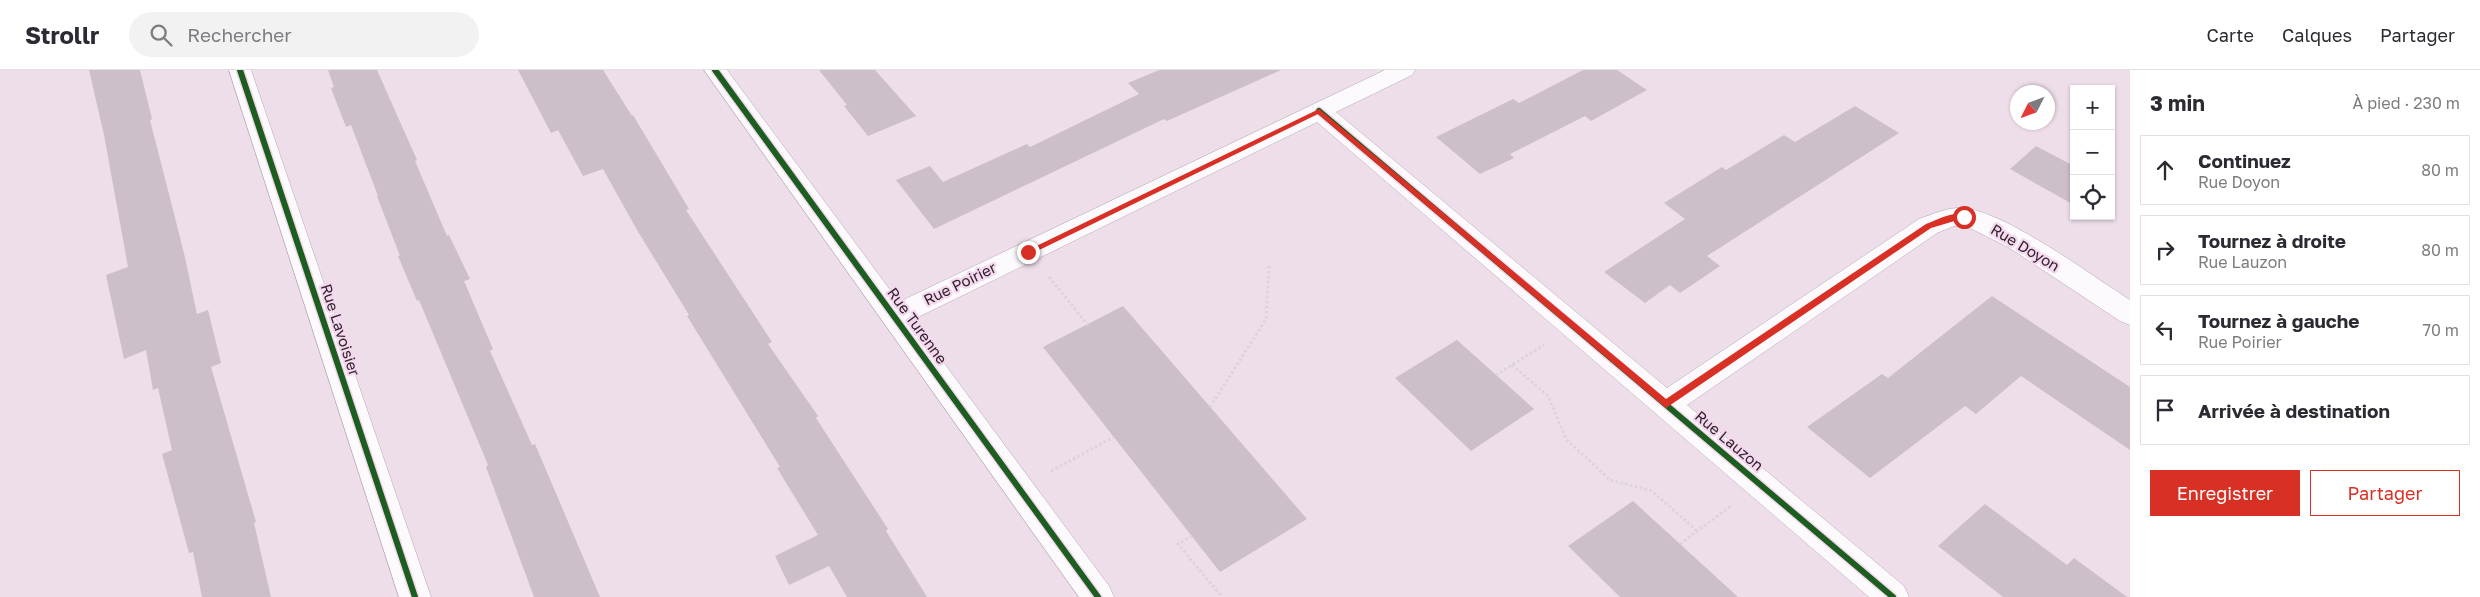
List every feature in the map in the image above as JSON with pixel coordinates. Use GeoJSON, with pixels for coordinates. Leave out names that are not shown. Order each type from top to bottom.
{"type":"FeatureCollection","features":[{"type":"Feature","properties":{"kind":"street","name":"Rue Lavoisier"},"geometry":{"type":"LineString","coordinates":[[240,70],[415,597]]}},
{"type":"Feature","properties":{"kind":"street","name":"Rue Turenne"},"geometry":{"type":"LineString","coordinates":[[715,70],[1098,597]]}},
{"type":"Feature","properties":{"kind":"street","name":"Rue Poirier"},"geometry":{"type":"LineString","coordinates":[[894,316],[1404,70]]}},
{"type":"Feature","properties":{"kind":"street","name":"Rue Lauzon"},"geometry":{"type":"LineString","coordinates":[[1319,111],[1893,597]]}},
{"type":"Feature","properties":{"kind":"street","name":"Rue Doyon"},"geometry":{"type":"LineString","coordinates":[[1666,404],[1928,226],[1952,217],[1964,217],[2000,230],[2130,314]]}},
{"type":"Feature","properties":{"kind":"path"},"geometry":{"type":"LineString","coordinates":[[1028,252],[1088,324]]}},
{"type":"Feature","properties":{"kind":"path"},"geometry":{"type":"LineString","coordinates":[[1210,407],[1266,319],[1269,266]]}},
{"type":"Feature","properties":{"kind":"path"},"geometry":{"type":"LineString","coordinates":[[1496,375],[1573,326]]}},
{"type":"Feature","properties":{"kind":"path"},"geometry":{"type":"LineString","coordinates":[[1512,365],[1548,396],[1566,439],[1610,480],[1652,491],[1696,531]]}},
{"type":"Feature","properties":{"kind":"path"},"geometry":{"type":"LineString","coordinates":[[1020,488],[1114,437]]}},
{"type":"Feature","properties":{"kind":"path"},"geometry":{"type":"LineString","coordinates":[[1680,544],[1761,484]]}},
{"type":"Feature","properties":{"kind":"path"},"geometry":{"type":"LineString","coordinates":[[1192,536],[1178,544],[1222,597]]}},
{"type":"Feature","properties":{"kind":"building"},"geometry":{"type":"Polygon","coordinates":[[[89,70],[140,70],[152,119],[150,120],[184,253],[197,314],[208,310],[221,363],[211,367],[256,522],[254,523],[271,597],[202,597],[193,552],[189,553],[162,454],[172,450],[158,388],[153,390],[146,350],[124,359],[106,275],[128,267],[104,135],[89,70]]]}},
{"type":"Feature","properties":{"kind":"building"},"geometry":{"type":"Polygon","coordinates":[[[328,70],[377,70],[417,160],[415,161],[447,236],[449,235],[470,279],[464,281],[493,349],[490,351],[532,445],[535,444],[600,597],[534,597],[486,467],[488,465],[419,300],[417,301],[398,256],[400,256],[351,125],[346,127],[331,88],[334,87],[328,70]]]}},
{"type":"Feature","properties":{"kind":"building"},"geometry":{"type":"Polygon","coordinates":[[[518,70],[603,70],[633,115],[689,209],[686,210],[772,342],[768,344],[818,416],[816,418],[888,529],[886,531],[927,597],[847,597],[829,566],[789,585],[775,556],[818,535],[777,468],[780,467],[687,316],[689,315],[637,230],[603,169],[583,176],[558,130],[551,133],[518,70]]]}},
{"type":"Feature","properties":{"kind":"building"},"geometry":{"type":"Polygon","coordinates":[[[819,70],[875,70],[916,116],[868,136],[844,106],[847,105],[819,70]]]}},
{"type":"Feature","properties":{"kind":"building"},"geometry":{"type":"Polygon","coordinates":[[[1159,70],[1281,70],[1167,121],[1164,119],[934,229],[896,180],[930,166],[943,182],[1027,144],[1030,147],[1139,94],[1128,83],[1159,70]]]}},
{"type":"Feature","properties":{"kind":"building"},"geometry":{"type":"Polygon","coordinates":[[[1583,70],[1617,70],[1647,90],[1591,121],[1585,116],[1510,154],[1514,158],[1480,174],[1436,137],[1513,99],[1519,103],[1583,70]]]}},
{"type":"Feature","properties":{"kind":"building"},"geometry":{"type":"Polygon","coordinates":[[[1855,106],[1899,133],[1707,256],[1720,266],[1680,293],[1670,285],[1645,303],[1604,272],[1685,219],[1664,203],[1722,167],[1726,170],[1784,135],[1795,142],[1855,106]]]}},
{"type":"Feature","properties":{"kind":"building"},"geometry":{"type":"Polygon","coordinates":[[[2036,146],[2070,164],[2070,203],[2010,169],[2036,146]]]}},
{"type":"Feature","properties":{"kind":"building"},"geometry":{"type":"Polygon","coordinates":[[[1992,296],[2130,387],[2130,450],[2021,376],[1976,414],[1965,406],[1870,478],[1807,427],[1882,374],[1888,378],[1992,296]]]}},
{"type":"Feature","properties":{"kind":"building"},"geometry":{"type":"Polygon","coordinates":[[[1123,306],[1307,519],[1220,572],[1043,347],[1123,306]]]}},
{"type":"Feature","properties":{"kind":"building"},"geometry":{"type":"Polygon","coordinates":[[[1457,340],[1534,409],[1471,451],[1395,378],[1457,340]]]}},
{"type":"Feature","properties":{"kind":"building"},"geometry":{"type":"Polygon","coordinates":[[[1633,501],[1738,597],[1620,597],[1568,546],[1633,501]]]}},
{"type":"Feature","properties":{"kind":"building"},"geometry":{"type":"Polygon","coordinates":[[[1985,504],[2067,565],[2074,558],[2127,597],[2003,597],[1938,546],[1985,504]]]}},
{"type":"Feature","properties":{"kind":"cycle path"},"geometry":{"type":"LineString","coordinates":[[240,70],[415,597]]}},
{"type":"Feature","properties":{"kind":"cycle path"},"geometry":{"type":"LineString","coordinates":[[715,70],[1098,597]]}},
{"type":"Feature","properties":{"kind":"cycle path"},"geometry":{"type":"LineString","coordinates":[[1319,111],[1893,597]]}},
{"type":"Feature","properties":{"kind":"route"},"geometry":{"type":"LineString","coordinates":[[1028,252],[1319,111],[1666,404],[1928,226],[1952,217],[1964,217]]}}]}
